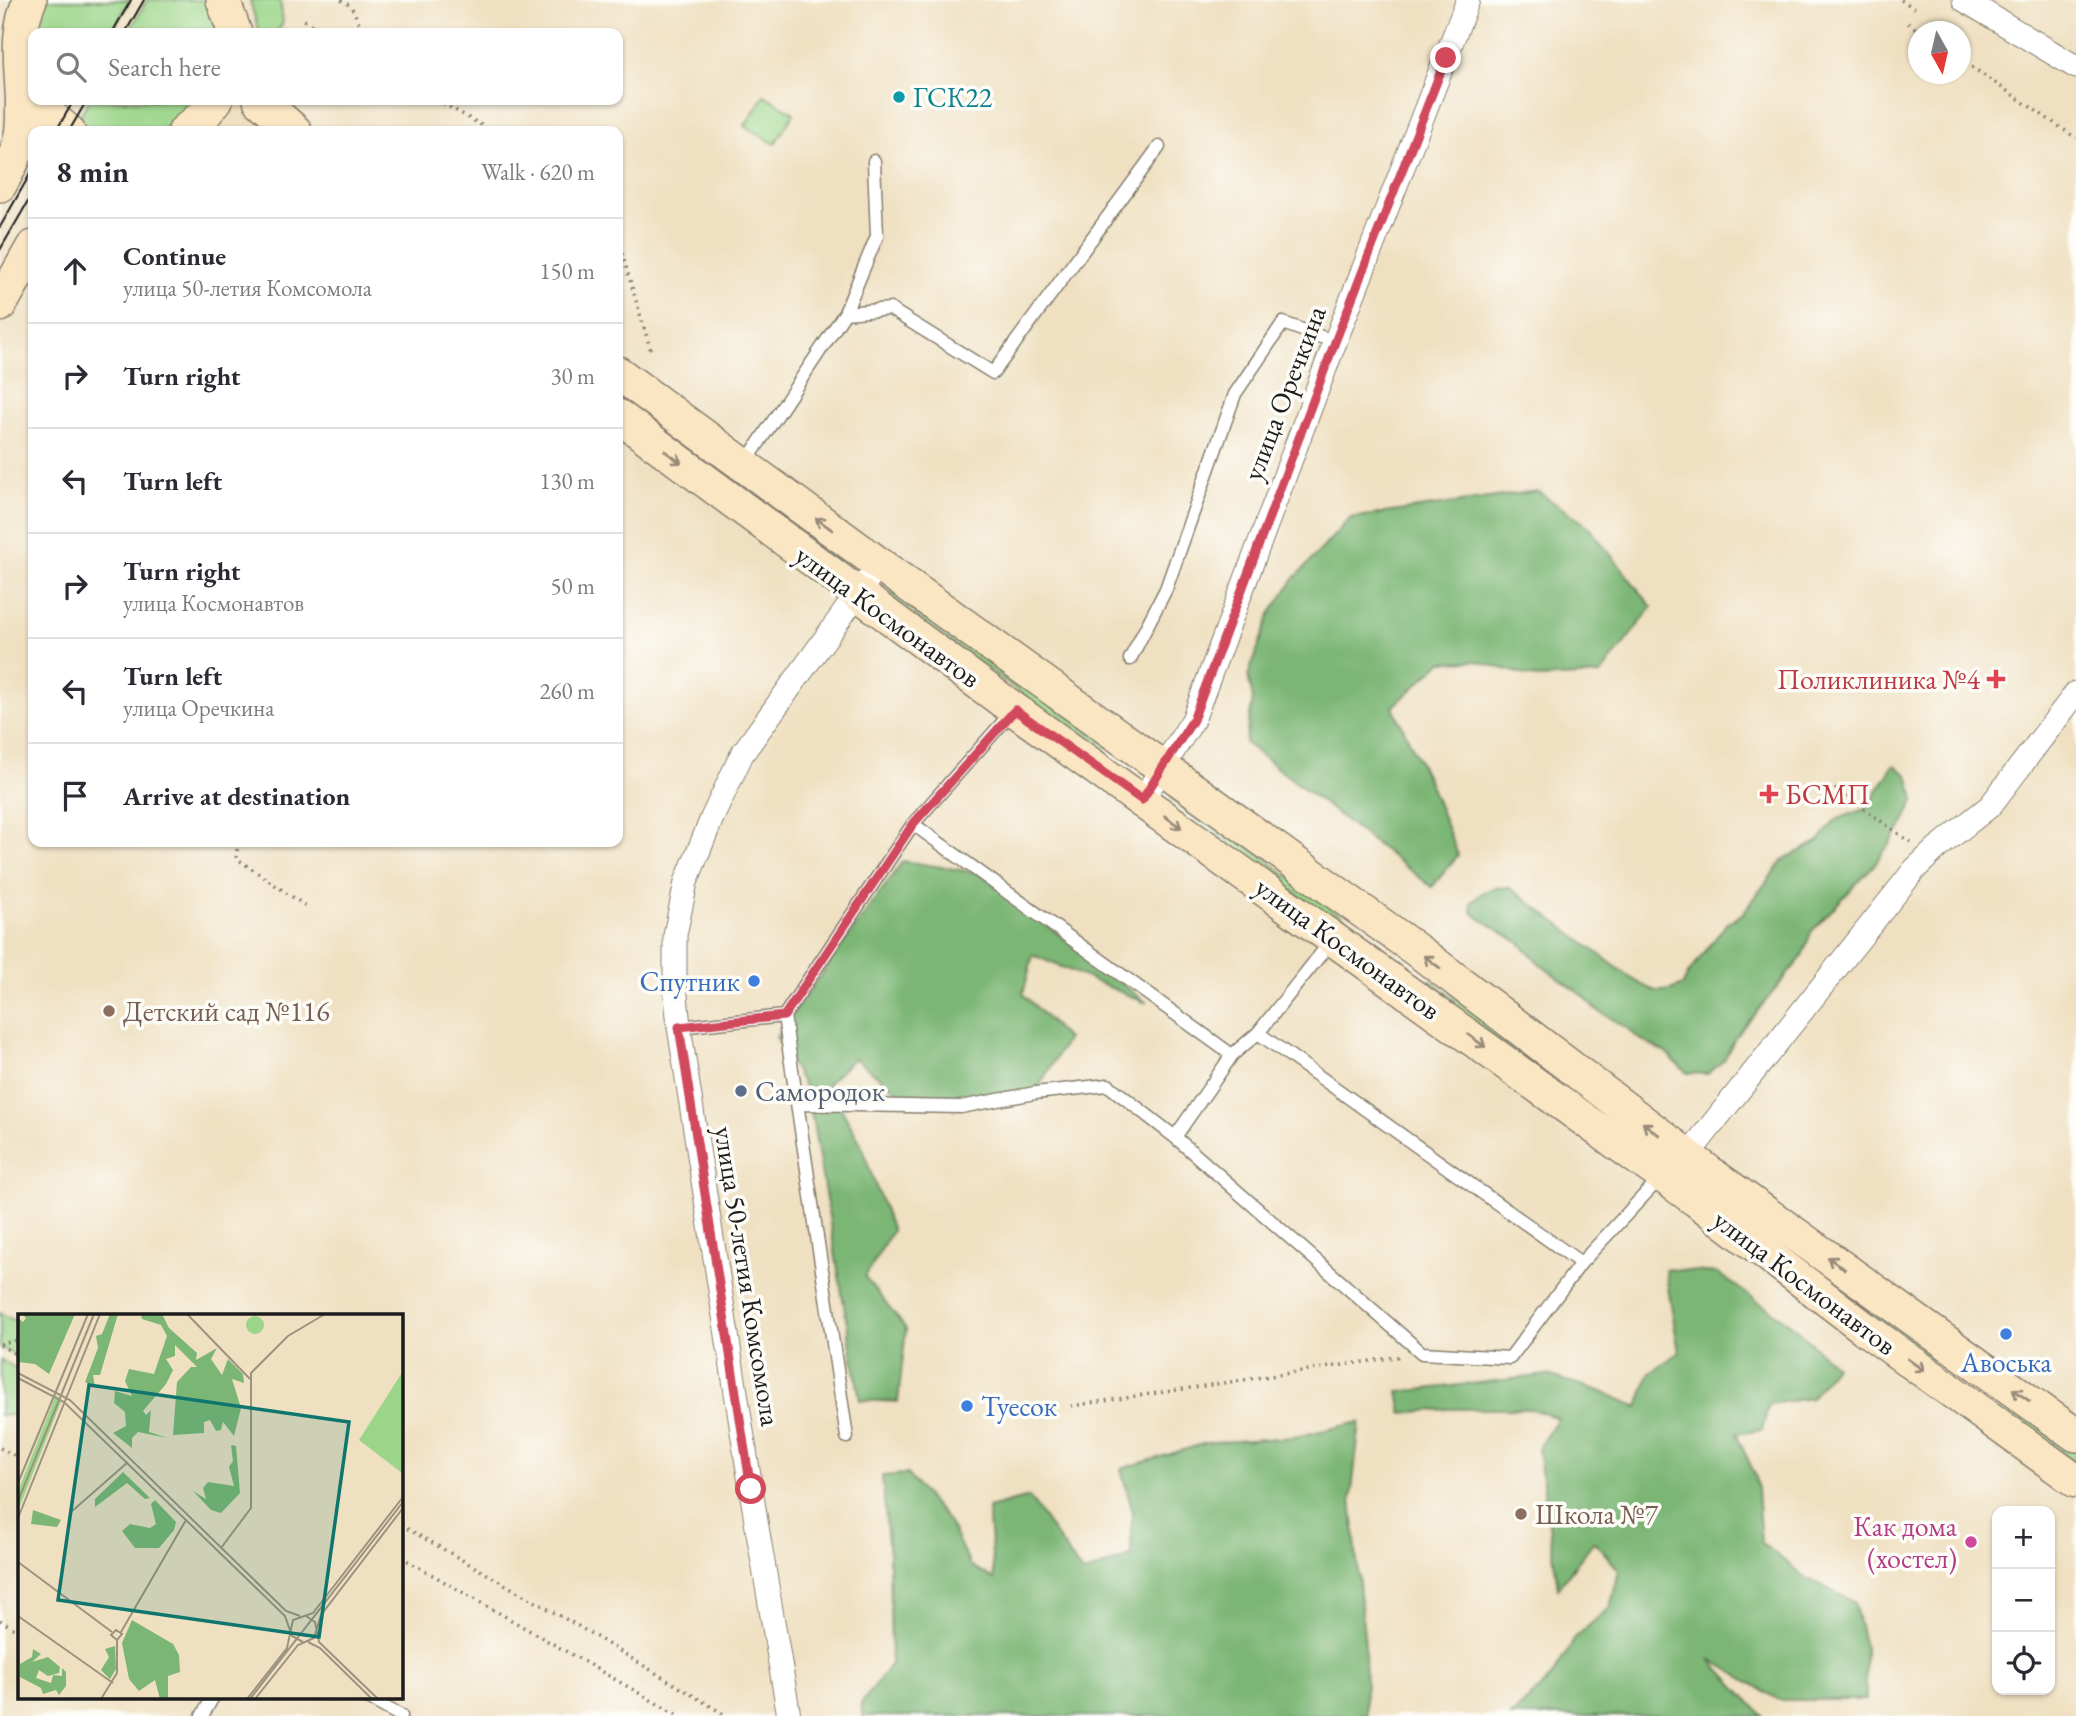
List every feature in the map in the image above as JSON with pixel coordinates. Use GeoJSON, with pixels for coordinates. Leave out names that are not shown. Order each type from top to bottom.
{"type":"FeatureCollection","features":[{"type":"Feature","properties":{"kind":"street"},"geometry":{"type":"LineString","coordinates":[[0,185],[18,148],[21,134],[23,104],[18,0]]}},
{"type":"Feature","properties":{"kind":"street"},"geometry":{"type":"LineString","coordinates":[[28,80],[23,68],[21,45],[30,0]]}},
{"type":"Feature","properties":{"kind":"street","name":"улица Оречкина"},"geometry":{"type":"LineString","coordinates":[[1142,800],[1193,720],[1335,342],[1468,0]]}},
{"type":"Feature","properties":{"kind":"street"},"geometry":{"type":"LineString","coordinates":[[1964,0],[2076,67]]}},
{"type":"Feature","properties":{"kind":"street"},"geometry":{"type":"LineString","coordinates":[[40,105],[62,126]]}},
{"type":"Feature","properties":{"kind":"street"},"geometry":{"type":"LineString","coordinates":[[191,126],[212,105]]}},
{"type":"Feature","properties":{"kind":"street"},"geometry":{"type":"LineString","coordinates":[[266,105],[289,126]]}},
{"type":"Feature","properties":{"kind":"street"},"geometry":{"type":"LineString","coordinates":[[0,305],[28,256]]}},
{"type":"Feature","properties":{"kind":"street","name":"улица Космонавтов"},"geometry":{"type":"LineString","coordinates":[[623,377],[1422,954],[1864,1328],[2076,1481]]}},
{"type":"Feature","properties":{"kind":"street","name":"улица Космонавтов"},"geometry":{"type":"LineString","coordinates":[[623,420],[1015,710],[1334,938],[2076,1435]]}},
{"type":"Feature","properties":{"kind":"street","name":"улица 50-летия Комсомола"},"geometry":{"type":"LineString","coordinates":[[789,1716],[679,1027],[675,985],[675,935],[686,882],[742,754],[879,564]]}},
{"type":"Feature","properties":{"kind":"street"},"geometry":{"type":"LineString","coordinates":[[1675,1166],[1915,869],[1990,806],[2076,693]]}},
{"type":"Feature","properties":{"kind":"lane"},"geometry":{"type":"LineString","coordinates":[[845,313],[890,309],[993,373],[1159,147]]}},
{"type":"Feature","properties":{"kind":"lane"},"geometry":{"type":"LineString","coordinates":[[744,465],[845,313],[877,236],[874,161]]}},
{"type":"Feature","properties":{"kind":"lane"},"geometry":{"type":"LineString","coordinates":[[1130,659],[1166,589],[1235,394],[1283,323],[1335,342]]}},
{"type":"Feature","properties":{"kind":"lane"},"geometry":{"type":"LineString","coordinates":[[847,1437],[784,1016],[913,824],[1015,710]]}},
{"type":"Feature","properties":{"kind":"lane"},"geometry":{"type":"LineString","coordinates":[[913,824],[1232,1055]]}},
{"type":"Feature","properties":{"kind":"lane"},"geometry":{"type":"LineString","coordinates":[[1175,1137],[1232,1055],[1258,1033],[1334,938]]}},
{"type":"Feature","properties":{"kind":"lane"},"geometry":{"type":"LineString","coordinates":[[679,1027],[784,1016]]}},
{"type":"Feature","properties":{"kind":"lane"},"geometry":{"type":"LineString","coordinates":[[1258,1033],[1581,1264]]}},
{"type":"Feature","properties":{"kind":"lane"},"geometry":{"type":"LineString","coordinates":[[798,1104],[961,1107],[1035,1093],[1108,1085],[1175,1137],[1422,1353],[1510,1358],[1581,1264],[1675,1166]]}},
{"type":"Feature","properties":{"kind":"lane"},"geometry":{"type":"LineString","coordinates":[[202,1716],[213,1698]]}},
{"type":"Feature","properties":{"kind":"lane"},"geometry":{"type":"LineString","coordinates":[[368,1698],[401,1716]]}},
{"type":"Feature","properties":{"kind":"path"},"geometry":{"type":"LineString","coordinates":[[341,0],[351,6],[362,28]]}},
{"type":"Feature","properties":{"kind":"path"},"geometry":{"type":"LineString","coordinates":[[1901,0],[1916,9]]}},
{"type":"Feature","properties":{"kind":"path"},"geometry":{"type":"LineString","coordinates":[[304,20],[317,28]]}},
{"type":"Feature","properties":{"kind":"path"},"geometry":{"type":"LineString","coordinates":[[1971,66],[2076,138]]}},
{"type":"Feature","properties":{"kind":"path"},"geometry":{"type":"LineString","coordinates":[[446,105],[483,126]]}},
{"type":"Feature","properties":{"kind":"path"},"geometry":{"type":"LineString","coordinates":[[623,257],[651,351]]}},
{"type":"Feature","properties":{"kind":"path"},"geometry":{"type":"LineString","coordinates":[[1835,788],[1910,842]]}},
{"type":"Feature","properties":{"kind":"path"},"geometry":{"type":"LineString","coordinates":[[237,847],[236,858],[307,907]]}},
{"type":"Feature","properties":{"kind":"path"},"geometry":{"type":"LineString","coordinates":[[0,1344],[18,1340]]}},
{"type":"Feature","properties":{"kind":"path"},"geometry":{"type":"LineString","coordinates":[[0,1344],[18,1355]]}},
{"type":"Feature","properties":{"kind":"path"},"geometry":{"type":"LineString","coordinates":[[1071,1406],[1422,1353]]}},
{"type":"Feature","properties":{"kind":"path"},"geometry":{"type":"LineString","coordinates":[[0,1448],[18,1457]]}},
{"type":"Feature","properties":{"kind":"path"},"geometry":{"type":"LineString","coordinates":[[402,1526],[578,1626],[727,1716]]}},
{"type":"Feature","properties":{"kind":"path"},"geometry":{"type":"LineString","coordinates":[[402,1557],[679,1716]]}},
{"type":"Feature","properties":{"kind":"path"},"geometry":{"type":"LineString","coordinates":[[0,1620],[18,1630]]}},
{"type":"Feature","properties":{"kind":"green space"},"geometry":{"type":"Polygon","coordinates":[[[45,0],[130,0],[114,28],[36,28],[45,0]]]}},
{"type":"Feature","properties":{"kind":"green space"},"geometry":{"type":"Polygon","coordinates":[[[147,0],[208,0],[216,28],[131,28],[147,0]]]}},
{"type":"Feature","properties":{"kind":"green space"},"geometry":{"type":"Polygon","coordinates":[[[250,0],[280,0],[283,22],[280,28],[258,28],[250,0]]]}},
{"type":"Feature","properties":{"kind":"green space"},"geometry":{"type":"Polygon","coordinates":[[[764,95],[794,113],[775,144],[745,126],[764,95]]]}},
{"type":"Feature","properties":{"kind":"green space"},"geometry":{"type":"Polygon","coordinates":[[[86,105],[196,105],[181,120],[169,126],[84,126],[76,122],[86,105]]]}},
{"type":"Feature","properties":{"kind":"green space"},"geometry":{"type":"Polygon","coordinates":[[[623,390],[846,555],[840,564],[623,404],[623,390]]]}},
{"type":"Feature","properties":{"kind":"green space"},"geometry":{"type":"Polygon","coordinates":[[[1537,491],[1588,526],[1652,607],[1600,675],[1536,678],[1477,661],[1441,662],[1393,707],[1429,782],[1458,855],[1432,887],[1245,743],[1253,699],[1248,676],[1270,614],[1294,579],[1350,518],[1537,491]]]}},
{"type":"Feature","properties":{"kind":"green space"},"geometry":{"type":"Polygon","coordinates":[[[894,589],[1109,746],[1103,753],[889,597],[894,589]]]}},
{"type":"Feature","properties":{"kind":"green space"},"geometry":{"type":"Polygon","coordinates":[[[1894,765],[1908,775],[1915,799],[1901,828],[1873,866],[1811,932],[1802,957],[1735,1038],[1724,1060],[1708,1074],[1687,1073],[1666,1053],[1638,1038],[1594,1008],[1585,997],[1542,966],[1521,944],[1472,912],[1471,903],[1484,892],[1493,888],[1510,888],[1639,983],[1656,991],[1675,988],[1683,985],[1688,974],[1727,923],[1743,913],[1783,860],[1819,841],[1835,820],[1862,810],[1872,803],[1894,765]]]}},
{"type":"Feature","properties":{"kind":"green space"},"geometry":{"type":"Polygon","coordinates":[[[1176,793],[1380,944],[1374,952],[1171,800],[1176,793]]]}},
{"type":"Feature","properties":{"kind":"green space"},"geometry":{"type":"Polygon","coordinates":[[[903,861],[980,873],[1147,1003],[1033,955],[1023,994],[1067,1039],[1035,1093],[917,1106],[854,1058],[827,1084],[860,1142],[892,1231],[865,1277],[906,1329],[898,1402],[860,1400],[808,1093],[776,1037],[903,861]]]}},
{"type":"Feature","properties":{"kind":"green space"},"geometry":{"type":"Polygon","coordinates":[[[1431,980],[1650,1144],[1645,1151],[1425,987],[1431,980]]]}},
{"type":"Feature","properties":{"kind":"green space"},"geometry":{"type":"Polygon","coordinates":[[[1693,1171],[2076,1450],[2076,1464],[1686,1181],[1693,1171]]]}},
{"type":"Feature","properties":{"kind":"green space"},"geometry":{"type":"Polygon","coordinates":[[[1665,1269],[1717,1273],[1792,1325],[1835,1366],[1811,1398],[1769,1404],[1762,1430],[1736,1434],[1756,1477],[1761,1543],[1807,1578],[1854,1602],[1865,1647],[1866,1700],[1779,1700],[1709,1658],[1763,1716],[1511,1716],[1551,1678],[1576,1637],[1610,1607],[1619,1570],[1594,1541],[1558,1588],[1538,1448],[1558,1418],[1531,1409],[1448,1409],[1402,1413],[1398,1392],[1548,1375],[1597,1390],[1638,1407],[1649,1374],[1679,1352],[1665,1269]]]}},
{"type":"Feature","properties":{"kind":"green space"},"geometry":{"type":"Polygon","coordinates":[[[0,1313],[18,1322],[18,1357],[0,1347],[0,1313]]]}},
{"type":"Feature","properties":{"kind":"green space"},"geometry":{"type":"Polygon","coordinates":[[[1,1360],[18,1369],[18,1415],[0,1415],[1,1360]]]}},
{"type":"Feature","properties":{"kind":"green space"},"geometry":{"type":"Polygon","coordinates":[[[1360,1422],[1351,1499],[1365,1646],[1366,1716],[863,1716],[861,1704],[891,1664],[889,1555],[882,1476],[907,1474],[948,1521],[970,1565],[994,1579],[988,1508],[1029,1497],[1083,1574],[1131,1556],[1132,1509],[1121,1469],[1206,1443],[1294,1437],[1360,1422]]]}},
{"type":"Feature","properties":{"kind":"tram line"},"geometry":{"type":"LineString","coordinates":[[115,28],[131,0]]}},
{"type":"Feature","properties":{"kind":"tram line"},"geometry":{"type":"LineString","coordinates":[[128,28],[144,0]]}},
{"type":"Feature","properties":{"kind":"tram line"},"geometry":{"type":"LineString","coordinates":[[59,126],[71,105]]}},
{"type":"Feature","properties":{"kind":"tram line"},"geometry":{"type":"LineString","coordinates":[[72,126],[84,105]]}},
{"type":"Feature","properties":{"kind":"tram line"},"geometry":{"type":"LineString","coordinates":[[0,227],[28,178]]}},
{"type":"Feature","properties":{"kind":"tram line"},"geometry":{"type":"LineString","coordinates":[[0,250],[28,202]]}},
{"type":"Feature","properties":{"kind":"place","name":"ГСК22"},"geometry":{"type":"Point","coordinates":[899,97]}},
{"type":"Feature","properties":{"kind":"place","name":"Поликлиника №4"},"geometry":{"type":"Point","coordinates":[1996,679]}},
{"type":"Feature","properties":{"kind":"place","name":"БСМП"},"geometry":{"type":"Point","coordinates":[1769,794]}},
{"type":"Feature","properties":{"kind":"place","name":"Спутник"},"geometry":{"type":"Point","coordinates":[754,981]}},
{"type":"Feature","properties":{"kind":"place","name":"Детский сад №116"},"geometry":{"type":"Point","coordinates":[109,1011]}},
{"type":"Feature","properties":{"kind":"place","name":"Самородок"},"geometry":{"type":"Point","coordinates":[741,1091]}},
{"type":"Feature","properties":{"kind":"place","name":"Авоська"},"geometry":{"type":"Point","coordinates":[2006,1334]}},
{"type":"Feature","properties":{"kind":"place","name":"Туесок"},"geometry":{"type":"Point","coordinates":[967,1406]}},
{"type":"Feature","properties":{"kind":"place","name":"Школа №7"},"geometry":{"type":"Point","coordinates":[1521,1514]}},
{"type":"Feature","properties":{"kind":"place","name":"Как дома (хостел)"},"geometry":{"type":"Point","coordinates":[1971,1542]}},
{"type":"Feature","properties":{"kind":"route"},"geometry":{"type":"LineString","coordinates":[[751,1489],[679,1027],[784,1016],[913,824],[1015,710],[1142,800],[1193,720],[1335,342],[1446,58]]}}]}
